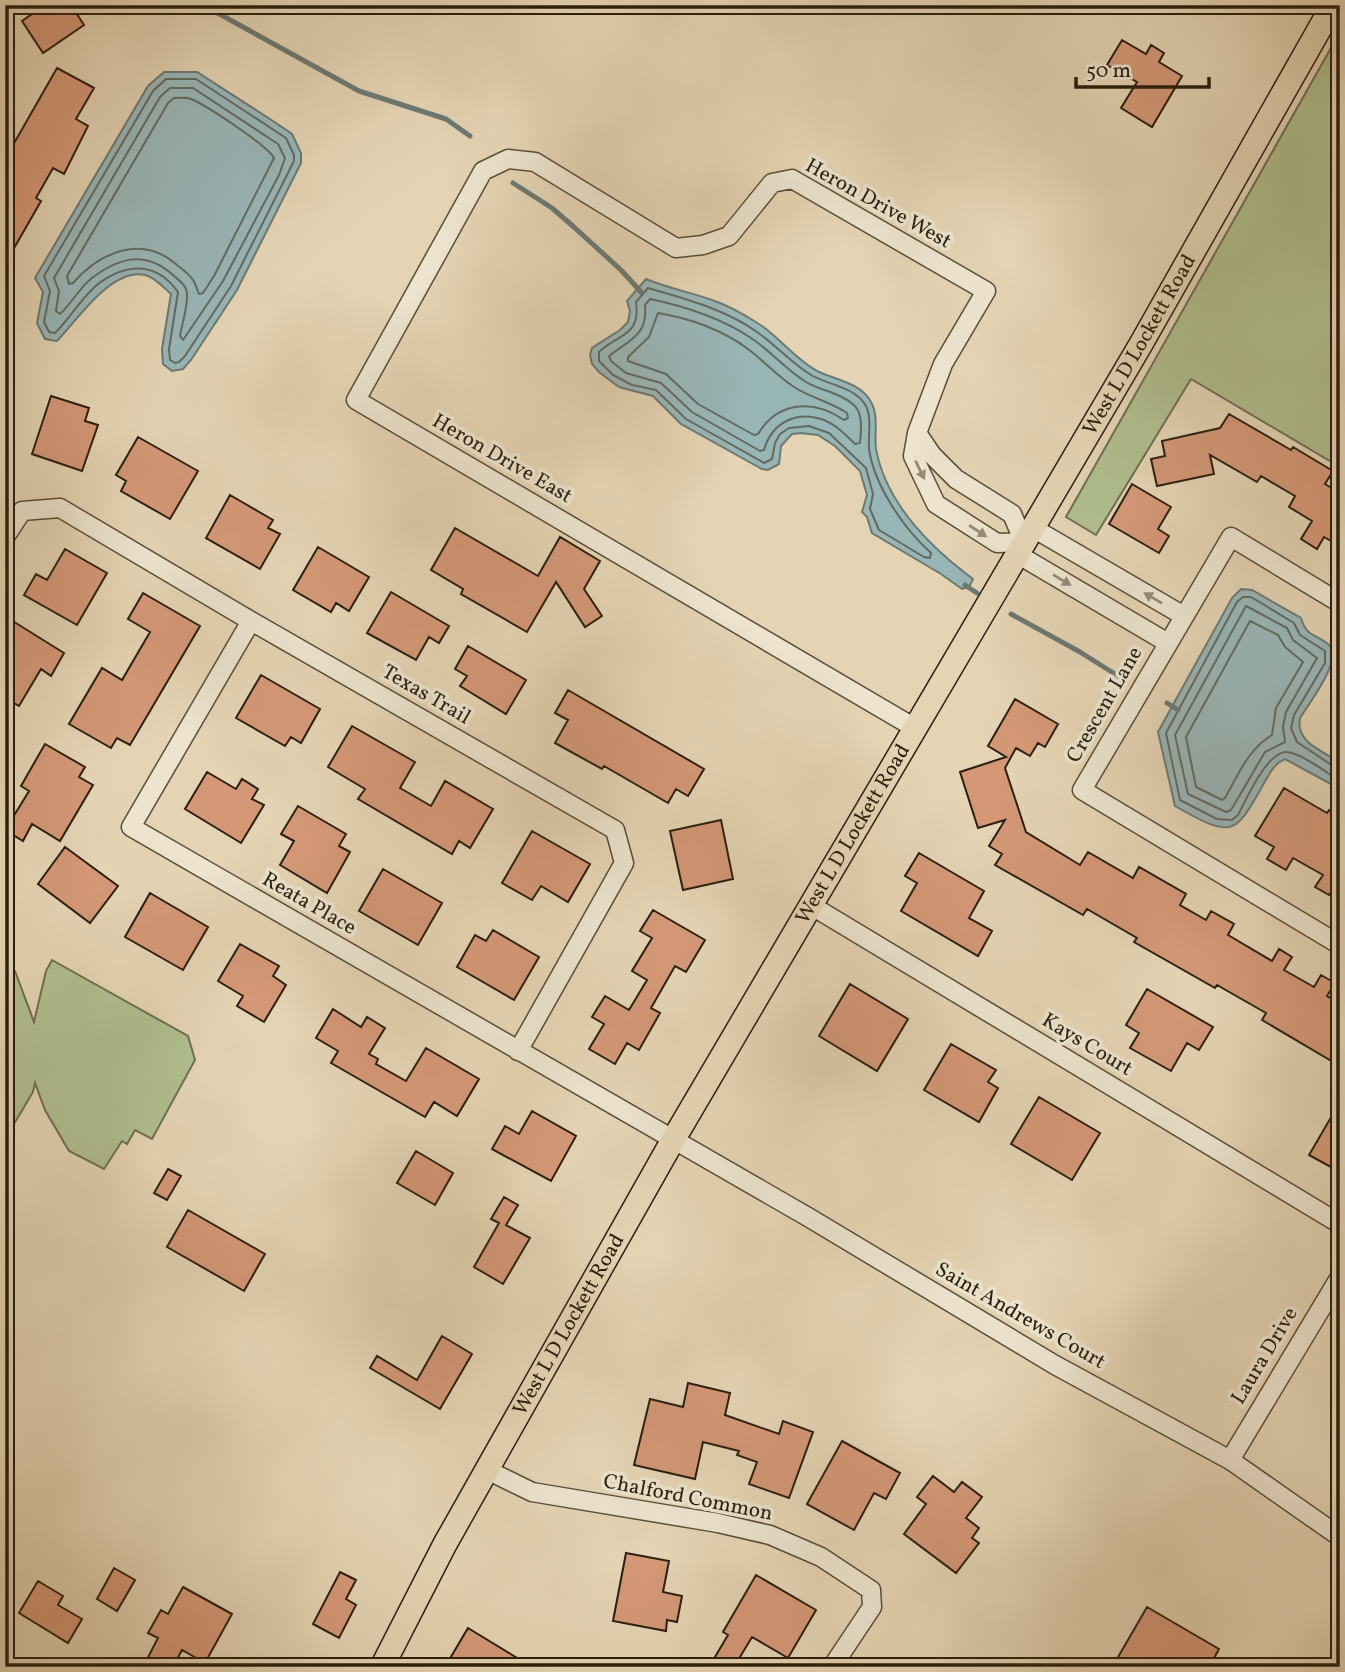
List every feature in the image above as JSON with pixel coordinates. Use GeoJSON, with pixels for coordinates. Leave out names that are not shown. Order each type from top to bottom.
{"type":"FeatureCollection","features":[{"type":"Feature","properties":{"kind":"main road","name":"West L D Lockett Road"},"geometry":{"type":"LineString","coordinates":[[382,1667],[445,1544],[673,1140],[1141,344],[1333,5]]}},
{"type":"Feature","properties":{"kind":"street","name":"Heron Drive West"},"geometry":{"type":"LineString","coordinates":[[508,159],[535,163],[676,248],[703,245],[729,236],[772,183],[792,179],[986,291],[943,364],[917,433],[913,456],[936,504],[997,543],[1024,541]]}},
{"type":"Feature","properties":{"kind":"street","name":"Heron Drive East"},"geometry":{"type":"LineString","coordinates":[[508,159],[483,171],[356,400],[915,727]]}},
{"type":"Feature","properties":{"kind":"street"},"geometry":{"type":"LineString","coordinates":[[917,433],[932,455],[956,479],[1012,514],[1024,541],[1184,616]]}},
{"type":"Feature","properties":{"kind":"street","name":"Texas Trail"},"geometry":{"type":"LineString","coordinates":[[5,537],[22,510],[60,508],[615,830],[624,863],[518,1051]]}},
{"type":"Feature","properties":{"kind":"street"},"geometry":{"type":"LineString","coordinates":[[1168,643],[1231,537],[1340,603]]}},
{"type":"Feature","properties":{"kind":"street","name":"Crescent Lane"},"geometry":{"type":"LineString","coordinates":[[1024,541],[1168,643],[1082,790],[1340,945]]}},
{"type":"Feature","properties":{"kind":"street","name":"Reata Place"},"geometry":{"type":"LineString","coordinates":[[251,621],[131,828],[673,1140]]}},
{"type":"Feature","properties":{"kind":"street","name":"Kays Court"},"geometry":{"type":"LineString","coordinates":[[812,905],[1340,1224]]}},
{"type":"Feature","properties":{"kind":"street","name":"Saint Andrews Court"},"geometry":{"type":"LineString","coordinates":[[673,1140],[820,1224],[1055,1366],[1230,1460],[1340,1537]]}},
{"type":"Feature","properties":{"kind":"street","name":"Laura Drive"},"geometry":{"type":"LineString","coordinates":[[1230,1460],[1340,1277]]}},
{"type":"Feature","properties":{"kind":"street","name":"Chalford Common"},"geometry":{"type":"LineString","coordinates":[[487,1470],[532,1492],[718,1523],[770,1535],[821,1557],[871,1590],[872,1607],[832,1667]]}},
{"type":"Feature","properties":{"kind":"green space"},"geometry":{"type":"Polygon","coordinates":[[[1340,32],[1340,467],[1191,379],[1096,535],[1066,517],[1340,32]]]}},
{"type":"Feature","properties":{"kind":"green space"},"geometry":{"type":"Polygon","coordinates":[[[52,960],[188,1036],[195,1060],[152,1139],[135,1130],[127,1144],[122,1141],[104,1169],[69,1151],[45,1110],[35,1083],[33,1092],[5,1139],[5,963],[15,971],[34,1022],[46,971],[52,960]]]}},
{"type":"Feature","properties":{"kind":"water"},"geometry":{"type":"Polygon","coordinates":[[[164,72],[197,72],[292,134],[301,153],[301,163],[237,290],[191,360],[183,369],[172,371],[163,364],[162,349],[171,294],[156,280],[145,275],[120,279],[96,297],[57,341],[45,339],[37,323],[43,292],[35,278],[148,86],[164,72]]]}},
{"type":"Feature","properties":{"kind":"water"},"geometry":{"type":"Polygon","coordinates":[[[646,279],[736,310],[767,330],[809,366],[847,382],[866,395],[875,413],[876,449],[889,488],[912,523],[941,553],[973,579],[969,587],[962,589],[872,533],[867,517],[862,512],[867,495],[860,471],[835,446],[818,435],[792,434],[781,446],[779,464],[768,470],[762,469],[681,424],[653,396],[619,387],[599,372],[592,364],[592,348],[628,322],[630,311],[627,301],[646,279]]]}},
{"type":"Feature","properties":{"kind":"water"},"geometry":{"type":"Polygon","coordinates":[[[1241,589],[1252,590],[1301,618],[1308,632],[1328,644],[1332,651],[1329,670],[1300,718],[1300,726],[1311,745],[1340,762],[1340,789],[1285,759],[1273,769],[1240,821],[1232,826],[1222,827],[1175,806],[1158,732],[1232,598],[1241,589]]]}},
{"type":"Feature","properties":{"kind":"building"},"geometry":{"type":"Polygon","coordinates":[[[45,5],[71,5],[84,25],[43,53],[22,21],[45,5]]]}},
{"type":"Feature","properties":{"kind":"building"},"geometry":{"type":"Polygon","coordinates":[[[1122,40],[1146,54],[1151,45],[1164,53],[1159,62],[1182,76],[1152,127],[1121,108],[1137,82],[1107,65],[1122,40]]]}},
{"type":"Feature","properties":{"kind":"building"},"geometry":{"type":"Polygon","coordinates":[[[57,68],[94,88],[76,119],[88,126],[64,174],[53,168],[36,198],[41,201],[5,264],[5,159],[57,68]]]}},
{"type":"Feature","properties":{"kind":"building"},"geometry":{"type":"Polygon","coordinates":[[[51,396],[89,408],[85,421],[98,425],[82,471],[32,454],[51,396]]]}},
{"type":"Feature","properties":{"kind":"building"},"geometry":{"type":"Polygon","coordinates":[[[1229,414],[1333,471],[1325,484],[1340,493],[1340,546],[1324,537],[1317,549],[1301,539],[1312,521],[1289,507],[1295,496],[1261,476],[1257,482],[1210,455],[1214,474],[1157,486],[1151,459],[1165,456],[1162,441],[1220,428],[1229,414]]]}},
{"type":"Feature","properties":{"kind":"building"},"geometry":{"type":"Polygon","coordinates":[[[138,437],[198,471],[170,519],[121,491],[126,481],[116,475],[138,437]]]}},
{"type":"Feature","properties":{"kind":"building"},"geometry":{"type":"Polygon","coordinates":[[[1132,484],[1171,507],[1158,529],[1169,536],[1159,553],[1109,524],[1132,484]]]}},
{"type":"Feature","properties":{"kind":"building"},"geometry":{"type":"Polygon","coordinates":[[[230,495],[273,520],[268,528],[280,534],[260,569],[206,538],[230,495]]]}},
{"type":"Feature","properties":{"kind":"building"},"geometry":{"type":"Polygon","coordinates":[[[455,528],[538,576],[560,537],[600,561],[584,589],[602,616],[585,627],[556,582],[527,632],[461,594],[463,589],[431,570],[455,528]]]}},
{"type":"Feature","properties":{"kind":"building"},"geometry":{"type":"Polygon","coordinates":[[[318,547],[369,577],[349,611],[336,603],[331,612],[293,590],[318,547]]]}},
{"type":"Feature","properties":{"kind":"building"},"geometry":{"type":"Polygon","coordinates":[[[65,549],[107,573],[77,625],[24,595],[36,574],[47,580],[65,549]]]}},
{"type":"Feature","properties":{"kind":"building"},"geometry":{"type":"Polygon","coordinates":[[[391,592],[449,626],[439,643],[429,637],[416,660],[367,633],[391,592]]]}},
{"type":"Feature","properties":{"kind":"building"},"geometry":{"type":"Polygon","coordinates":[[[143,593],[200,626],[130,745],[117,738],[111,748],[69,724],[102,668],[122,680],[150,632],[128,619],[143,593]]]}},
{"type":"Feature","properties":{"kind":"building"},"geometry":{"type":"Polygon","coordinates":[[[11,620],[64,653],[51,676],[41,669],[19,706],[5,698],[5,629],[11,620]]]}},
{"type":"Feature","properties":{"kind":"building"},"geometry":{"type":"Polygon","coordinates":[[[468,646],[526,680],[506,714],[460,686],[467,676],[455,669],[468,646]]]}},
{"type":"Feature","properties":{"kind":"building"},"geometry":{"type":"Polygon","coordinates":[[[261,675],[320,709],[301,743],[291,737],[285,746],[236,718],[261,675]]]}},
{"type":"Feature","properties":{"kind":"building"},"geometry":{"type":"Polygon","coordinates":[[[568,690],[704,769],[688,796],[676,789],[668,803],[604,766],[602,769],[555,743],[568,720],[555,713],[568,690]]]}},
{"type":"Feature","properties":{"kind":"building"},"geometry":{"type":"Polygon","coordinates":[[[1015,699],[1058,724],[1045,747],[1038,743],[1030,756],[1016,748],[1005,768],[1026,832],[1080,865],[1088,852],[1133,878],[1139,867],[1186,894],[1180,905],[1206,920],[1211,911],[1234,924],[1228,935],[1272,961],[1279,949],[1292,957],[1284,970],[1314,987],[1321,975],[1335,983],[1327,996],[1340,1003],[1340,1066],[1262,1020],[1266,1013],[1217,985],[1215,988],[1134,942],[1137,938],[1087,909],[1083,915],[995,865],[1002,854],[989,846],[1005,820],[978,828],[960,772],[1006,757],[988,746],[1015,699]]]}},
{"type":"Feature","properties":{"kind":"building"},"geometry":{"type":"Polygon","coordinates":[[[352,726],[415,762],[400,788],[431,806],[445,781],[493,809],[470,848],[459,841],[452,854],[358,799],[365,789],[328,767],[352,726]]]}},
{"type":"Feature","properties":{"kind":"building"},"geometry":{"type":"Polygon","coordinates":[[[45,744],[85,767],[79,777],[93,785],[60,841],[32,824],[23,841],[5,830],[5,809],[15,814],[29,791],[21,786],[45,744]]]}},
{"type":"Feature","properties":{"kind":"building"},"geometry":{"type":"Polygon","coordinates":[[[207,772],[236,789],[242,779],[258,789],[252,799],[264,805],[241,843],[185,809],[207,772]]]}},
{"type":"Feature","properties":{"kind":"building"},"geometry":{"type":"Polygon","coordinates":[[[1284,788],[1327,813],[1329,810],[1340,816],[1340,878],[1329,895],[1315,887],[1323,875],[1293,858],[1286,870],[1267,859],[1274,847],[1255,836],[1284,788]]]}},
{"type":"Feature","properties":{"kind":"building"},"geometry":{"type":"Polygon","coordinates":[[[298,806],[346,834],[339,846],[350,852],[327,893],[280,865],[294,841],[281,834],[298,806]]]}},
{"type":"Feature","properties":{"kind":"building"},"geometry":{"type":"Polygon","coordinates":[[[721,820],[733,879],[683,890],[670,831],[721,820]]]}},
{"type":"Feature","properties":{"kind":"building"},"geometry":{"type":"Polygon","coordinates":[[[532,831],[590,864],[568,902],[541,886],[532,900],[502,883],[532,831]]]}},
{"type":"Feature","properties":{"kind":"building"},"geometry":{"type":"Polygon","coordinates":[[[65,847],[118,886],[90,923],[38,884],[65,847]]]}},
{"type":"Feature","properties":{"kind":"building"},"geometry":{"type":"Polygon","coordinates":[[[919,853],[984,891],[969,918],[992,931],[978,956],[901,911],[917,883],[905,876],[919,853]]]}},
{"type":"Feature","properties":{"kind":"building"},"geometry":{"type":"Polygon","coordinates":[[[383,869],[442,903],[418,945],[359,911],[383,869]]]}},
{"type":"Feature","properties":{"kind":"building"},"geometry":{"type":"Polygon","coordinates":[[[150,893],[208,927],[183,970],[125,937],[150,893]]]}},
{"type":"Feature","properties":{"kind":"building"},"geometry":{"type":"Polygon","coordinates":[[[653,910],[705,940],[686,972],[675,966],[651,1008],[660,1013],[639,1050],[627,1043],[615,1064],[589,1049],[604,1024],[592,1017],[605,996],[629,1010],[647,980],[632,971],[652,938],[640,931],[653,910]]]}},
{"type":"Feature","properties":{"kind":"building"},"geometry":{"type":"Polygon","coordinates":[[[493,930],[539,957],[514,1000],[457,967],[475,935],[486,941],[493,930]]]}},
{"type":"Feature","properties":{"kind":"building"},"geometry":{"type":"Polygon","coordinates":[[[240,944],[279,966],[273,976],[286,985],[264,1022],[237,1006],[243,996],[218,981],[240,944]]]}},
{"type":"Feature","properties":{"kind":"building"},"geometry":{"type":"Polygon","coordinates":[[[850,984],[908,1019],[877,1071],[819,1036],[850,984]]]}},
{"type":"Feature","properties":{"kind":"building"},"geometry":{"type":"Polygon","coordinates":[[[1147,989],[1213,1027],[1199,1050],[1187,1043],[1171,1071],[1130,1048],[1139,1033],[1126,1025],[1147,989]]]}},
{"type":"Feature","properties":{"kind":"building"},"geometry":{"type":"Polygon","coordinates":[[[333,1009],[361,1027],[367,1017],[385,1028],[369,1054],[378,1059],[376,1064],[406,1081],[426,1048],[479,1079],[457,1116],[434,1102],[425,1117],[331,1063],[338,1051],[316,1038],[333,1009]]]}},
{"type":"Feature","properties":{"kind":"building"},"geometry":{"type":"Polygon","coordinates":[[[951,1044],[996,1070],[988,1082],[998,1088],[979,1122],[924,1090],[951,1044]]]}},
{"type":"Feature","properties":{"kind":"building"},"geometry":{"type":"Polygon","coordinates":[[[1039,1097],[1100,1133],[1072,1180],[1011,1144],[1039,1097]]]}},
{"type":"Feature","properties":{"kind":"building"},"geometry":{"type":"Polygon","coordinates":[[[1340,1102],[1340,1172],[1309,1155],[1340,1102]]]}},
{"type":"Feature","properties":{"kind":"building"},"geometry":{"type":"Polygon","coordinates":[[[532,1111],[576,1136],[551,1181],[492,1149],[505,1126],[519,1134],[532,1111]]]}},
{"type":"Feature","properties":{"kind":"building"},"geometry":{"type":"Polygon","coordinates":[[[416,1151],[453,1173],[435,1205],[397,1183],[416,1151]]]}},
{"type":"Feature","properties":{"kind":"building"},"geometry":{"type":"Polygon","coordinates":[[[168,1169],[181,1176],[167,1200],[154,1193],[168,1169]]]}},
{"type":"Feature","properties":{"kind":"building"},"geometry":{"type":"Polygon","coordinates":[[[504,1197],[518,1205],[506,1225],[530,1238],[503,1284],[474,1267],[499,1223],[491,1219],[504,1197]]]}},
{"type":"Feature","properties":{"kind":"building"},"geometry":{"type":"Polygon","coordinates":[[[188,1210],[265,1254],[244,1291],[167,1247],[188,1210]]]}},
{"type":"Feature","properties":{"kind":"building"},"geometry":{"type":"Polygon","coordinates":[[[442,1336],[472,1354],[440,1409],[370,1368],[377,1356],[417,1380],[442,1336]]]}},
{"type":"Feature","properties":{"kind":"building"},"geometry":{"type":"Polygon","coordinates":[[[688,1383],[730,1393],[725,1415],[779,1434],[783,1421],[813,1432],[789,1498],[749,1484],[757,1462],[737,1455],[739,1451],[703,1442],[695,1479],[634,1465],[650,1399],[683,1407],[688,1383]]]}},
{"type":"Feature","properties":{"kind":"building"},"geometry":{"type":"Polygon","coordinates":[[[842,1441],[900,1473],[886,1499],[874,1493],[854,1530],[807,1504],[842,1441]]]}},
{"type":"Feature","properties":{"kind":"building"},"geometry":{"type":"Polygon","coordinates":[[[933,1476],[954,1492],[962,1482],[982,1497],[966,1518],[979,1528],[972,1538],[979,1543],[956,1573],[904,1534],[926,1504],[917,1497],[933,1476]]]}},
{"type":"Feature","properties":{"kind":"building"},"geometry":{"type":"Polygon","coordinates":[[[626,1553],[669,1561],[663,1592],[682,1596],[677,1622],[667,1620],[666,1631],[613,1621],[626,1553]]]}},
{"type":"Feature","properties":{"kind":"building"},"geometry":{"type":"Polygon","coordinates":[[[114,1568],[135,1580],[117,1611],[97,1599],[114,1568]]]}},
{"type":"Feature","properties":{"kind":"building"},"geometry":{"type":"Polygon","coordinates":[[[340,1572],[356,1580],[346,1599],[356,1605],[339,1638],[313,1624],[340,1572]]]}},
{"type":"Feature","properties":{"kind":"building"},"geometry":{"type":"Polygon","coordinates":[[[756,1575],[816,1610],[788,1658],[752,1637],[734,1667],[709,1667],[728,1635],[723,1632],[756,1575]]]}},
{"type":"Feature","properties":{"kind":"building"},"geometry":{"type":"Polygon","coordinates":[[[38,1581],[63,1596],[58,1605],[82,1619],[68,1643],[19,1613],[38,1581]]]}},
{"type":"Feature","properties":{"kind":"building"},"geometry":{"type":"Polygon","coordinates":[[[183,1587],[232,1614],[205,1663],[182,1650],[173,1667],[143,1667],[158,1638],[148,1633],[161,1610],[168,1614],[183,1587]]]}},
{"type":"Feature","properties":{"kind":"building"},"geometry":{"type":"Polygon","coordinates":[[[1147,1607],[1219,1649],[1209,1667],[1130,1667],[1117,1659],[1147,1607]]]}},
{"type":"Feature","properties":{"kind":"building"},"geometry":{"type":"Polygon","coordinates":[[[468,1628],[532,1667],[445,1667],[468,1628]]]}},
{"type":"Feature","properties":{"kind":"waterway"},"geometry":{"type":"LineString","coordinates":[[203,5],[359,91],[446,119],[470,136]]}},
{"type":"Feature","properties":{"kind":"waterway"},"geometry":{"type":"LineString","coordinates":[[513,183],[552,208],[621,270],[641,292]]}},
{"type":"Feature","properties":{"kind":"waterway"},"geometry":{"type":"LineString","coordinates":[[965,585],[977,593]]}},
{"type":"Feature","properties":{"kind":"waterway"},"geometry":{"type":"LineString","coordinates":[[1011,614],[1126,681]]}},
{"type":"Feature","properties":{"kind":"waterway"},"geometry":{"type":"LineString","coordinates":[[1167,703],[1178,710]]}}]}
